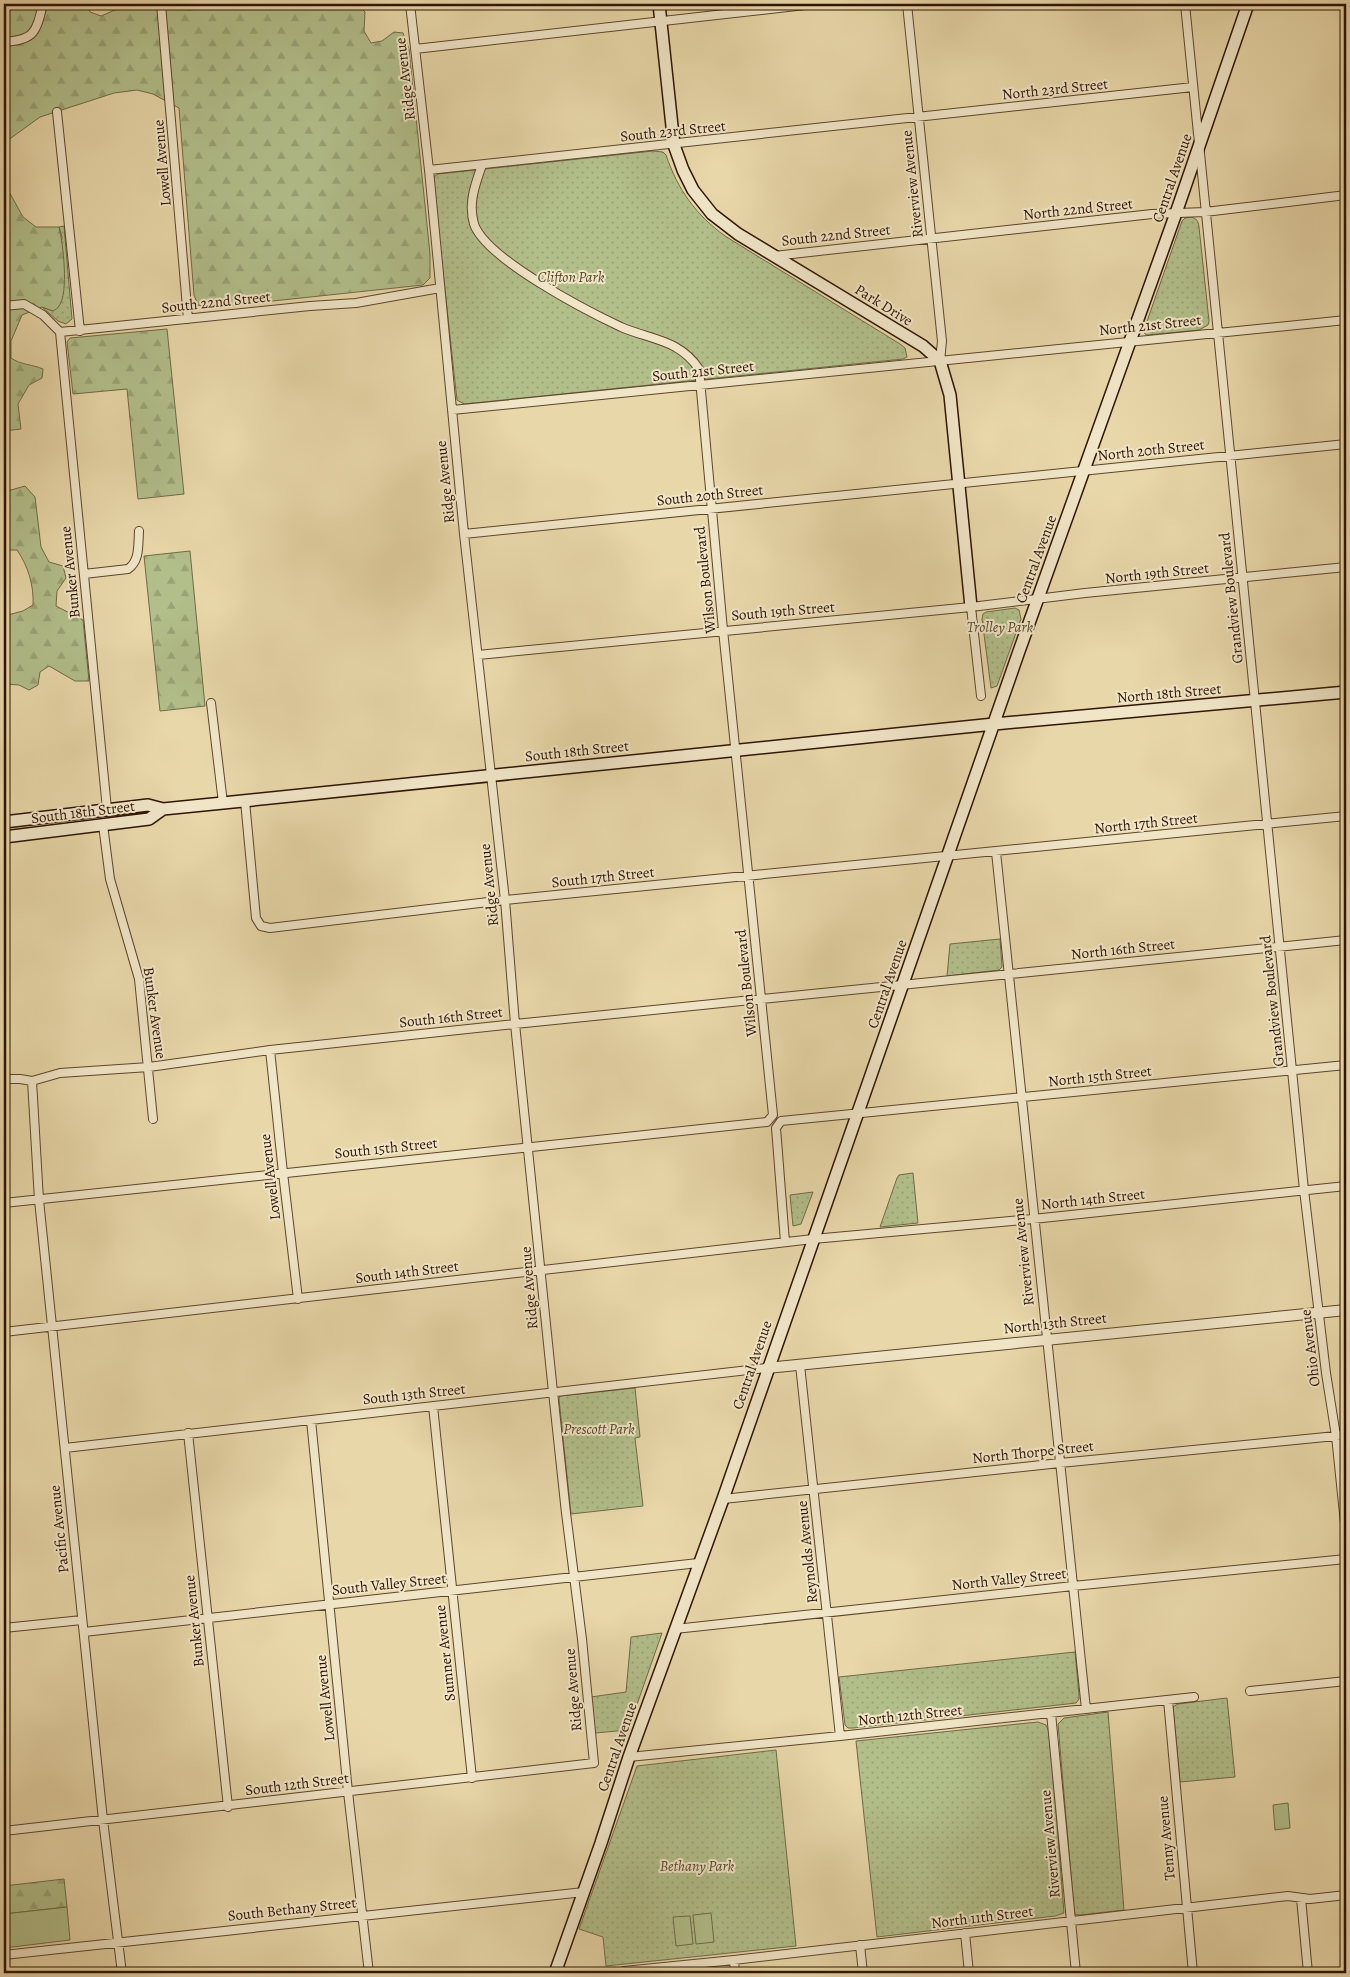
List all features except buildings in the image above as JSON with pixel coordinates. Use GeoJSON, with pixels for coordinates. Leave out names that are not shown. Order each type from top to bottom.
{"type":"FeatureCollection","features":[{"type":"Feature","properties":{"kind":"main road","name":"Park Drive"},"geometry":{"type":"LineString","coordinates":[[659,4],[674,145],[693,190],[712,214],[738,234],[923,346],[940,361]]}},
{"type":"Feature","properties":{"kind":"main road","name":"Central Avenue"},"geometry":{"type":"LineString","coordinates":[[555,1973],[629,1757],[698,1563],[723,1499],[856,1114],[1176,213],[1248,4]]}},
{"type":"Feature","properties":{"kind":"main road"},"geometry":{"type":"LineString","coordinates":[[940,361],[950,395],[971,607]]}},
{"type":"Feature","properties":{"kind":"main road","name":"North 18th Street"},"geometry":{"type":"LineString","coordinates":[[994,724],[1346,692]]}},
{"type":"Feature","properties":{"kind":"main road","name":"South 18th Street"},"geometry":{"type":"LineString","coordinates":[[4,822],[148,805],[163,809],[245,801],[994,724]]}},
{"type":"Feature","properties":{"kind":"main road","name":"South 18th Street"},"geometry":{"type":"LineString","coordinates":[[4,837],[149,819],[163,809]]}},
{"type":"Feature","properties":{"kind":"street"},"geometry":{"type":"LineString","coordinates":[[4,42],[21,41],[37,28],[42,4]]}},
{"type":"Feature","properties":{"kind":"street","name":"Lowell Avenue"},"geometry":{"type":"LineString","coordinates":[[161,4],[188,319]]}},
{"type":"Feature","properties":{"kind":"street","name":"Ridge Avenue"},"geometry":{"type":"LineString","coordinates":[[410,4],[429,170],[464,534],[505,900],[553,1392],[573,1577],[582,1639],[594,1763]]}},
{"type":"Feature","properties":{"kind":"street"},"geometry":{"type":"LineString","coordinates":[[415,48],[814,4]]}},
{"type":"Feature","properties":{"kind":"street","name":"Riverview Avenue"},"geometry":{"type":"LineString","coordinates":[[908,4],[942,341],[940,361]]}},
{"type":"Feature","properties":{"kind":"street","name":"Grandview Boulevard"},"geometry":{"type":"LineString","coordinates":[[1185,4],[1304,1190]]}},
{"type":"Feature","properties":{"kind":"street","name":"North 23rd Street"},"geometry":{"type":"LineString","coordinates":[[919,117],[1193,87]]}},
{"type":"Feature","properties":{"kind":"street"},"geometry":{"type":"LineString","coordinates":[[57,112],[80,331]]}},
{"type":"Feature","properties":{"kind":"street","name":"South 23rd Street"},"geometry":{"type":"LineString","coordinates":[[429,170],[919,117]]}},
{"type":"Feature","properties":{"kind":"street","name":"Wilson Boulevard"},"geometry":{"type":"LineString","coordinates":[[482,165],[472,195],[471,208],[475,225],[485,241],[527,276],[542,285],[622,327],[674,345],[692,358],[699,369],[774,1115],[770,1119]]}},
{"type":"Feature","properties":{"kind":"street","name":"North 22nd Street"},"geometry":{"type":"LineString","coordinates":[[932,238],[1152,214],[1206,212],[1346,195]]}},
{"type":"Feature","properties":{"kind":"street","name":"South 22nd Street"},"geometry":{"type":"LineString","coordinates":[[774,256],[932,238]]}},
{"type":"Feature","properties":{"kind":"street","name":"South 22nd Street"},"geometry":{"type":"LineString","coordinates":[[60,332],[356,303],[440,288]]}},
{"type":"Feature","properties":{"kind":"street"},"geometry":{"type":"LineString","coordinates":[[4,306],[24,304],[43,315],[60,332]]}},
{"type":"Feature","properties":{"kind":"street","name":"North 21st Street"},"geometry":{"type":"LineString","coordinates":[[957,359],[1346,320]]}},
{"type":"Feature","properties":{"kind":"street","name":"Bunker Avenue"},"geometry":{"type":"LineString","coordinates":[[60,332],[106,810]]}},
{"type":"Feature","properties":{"kind":"street","name":"South 21st Street"},"geometry":{"type":"LineString","coordinates":[[452,410],[957,359]]}},
{"type":"Feature","properties":{"kind":"street","name":"North 20th Street"},"geometry":{"type":"LineString","coordinates":[[958,483],[1346,444]]}},
{"type":"Feature","properties":{"kind":"street","name":"South 20th Street"},"geometry":{"type":"LineString","coordinates":[[464,534],[958,483]]}},
{"type":"Feature","properties":{"kind":"street"},"geometry":{"type":"LineString","coordinates":[[84,574],[128,569],[134,565],[139,531]]}},
{"type":"Feature","properties":{"kind":"street","name":"North 19th Street"},"geometry":{"type":"LineString","coordinates":[[971,607],[1346,568]]}},
{"type":"Feature","properties":{"kind":"street"},"geometry":{"type":"LineString","coordinates":[[971,607],[980,696]]}},
{"type":"Feature","properties":{"kind":"street","name":"South 19th Street"},"geometry":{"type":"LineString","coordinates":[[478,655],[971,607]]}},
{"type":"Feature","properties":{"kind":"street"},"geometry":{"type":"LineString","coordinates":[[211,703],[223,803]]}},
{"type":"Feature","properties":{"kind":"street","name":"South 17th Street"},"geometry":{"type":"LineString","coordinates":[[245,801],[256,918],[261,926],[270,928],[505,900],[948,856]]}},
{"type":"Feature","properties":{"kind":"street","name":"North 17th Street"},"geometry":{"type":"LineString","coordinates":[[948,856],[1346,816]]}},
{"type":"Feature","properties":{"kind":"street","name":"Bunker Avenue"},"geometry":{"type":"LineString","coordinates":[[103,825],[110,878],[139,979],[153,1118]]}},
{"type":"Feature","properties":{"kind":"street","name":"Riverview Avenue"},"geometry":{"type":"LineString","coordinates":[[996,852],[1033,1219],[1086,1709]]}},
{"type":"Feature","properties":{"kind":"street","name":"North 16th Street"},"geometry":{"type":"LineString","coordinates":[[902,985],[1346,940]]}},
{"type":"Feature","properties":{"kind":"street","name":"South 16th Street"},"geometry":{"type":"LineString","coordinates":[[4,1079],[32,1081],[60,1073],[149,1067],[270,1050],[902,985]]}},
{"type":"Feature","properties":{"kind":"street","name":"Lowell Avenue"},"geometry":{"type":"LineString","coordinates":[[270,1050],[282,1173],[298,1299]]}},
{"type":"Feature","properties":{"kind":"street","name":"North 15th Street"},"geometry":{"type":"LineString","coordinates":[[856,1114],[1346,1065]]}},
{"type":"Feature","properties":{"kind":"street","name":"Pacific Avenue"},"geometry":{"type":"LineString","coordinates":[[32,1081],[38,1200],[103,1820],[122,1973]]}},
{"type":"Feature","properties":{"kind":"street"},"geometry":{"type":"LineString","coordinates":[[785,1242],[776,1128],[781,1121],[856,1114]]}},
{"type":"Feature","properties":{"kind":"street","name":"South 15th Street"},"geometry":{"type":"LineString","coordinates":[[4,1204],[767,1122],[770,1119]]}},
{"type":"Feature","properties":{"kind":"street","name":"North 14th Street"},"geometry":{"type":"LineString","coordinates":[[814,1239],[1033,1219],[1346,1186]]}},
{"type":"Feature","properties":{"kind":"street","name":"Ohio Avenue"},"geometry":{"type":"LineString","coordinates":[[1304,1190],[1326,1373],[1336,1436],[1346,1533]]}},
{"type":"Feature","properties":{"kind":"street","name":"South 14th Street"},"geometry":{"type":"LineString","coordinates":[[4,1332],[814,1239]]}},
{"type":"Feature","properties":{"kind":"street","name":"North 13th Street"},"geometry":{"type":"LineString","coordinates":[[767,1368],[1346,1310]]}},
{"type":"Feature","properties":{"kind":"street","name":"Reynolds Avenue"},"geometry":{"type":"LineString","coordinates":[[800,1365],[840,1736]]}},
{"type":"Feature","properties":{"kind":"street","name":"South 13th Street"},"geometry":{"type":"LineString","coordinates":[[65,1448],[767,1368]]}},
{"type":"Feature","properties":{"kind":"street","name":"Sumner Avenue"},"geometry":{"type":"LineString","coordinates":[[433,1406],[472,1778]]}},
{"type":"Feature","properties":{"kind":"street","name":"Lowell Avenue"},"geometry":{"type":"LineString","coordinates":[[311,1420],[348,1792],[369,1973]]}},
{"type":"Feature","properties":{"kind":"street","name":"Bunker Avenue"},"geometry":{"type":"LineString","coordinates":[[188,1433],[228,1806]]}},
{"type":"Feature","properties":{"kind":"street","name":"North Thorpe Street"},"geometry":{"type":"LineString","coordinates":[[723,1499],[1346,1435]]}},
{"type":"Feature","properties":{"kind":"street","name":"North Valley Street"},"geometry":{"type":"LineString","coordinates":[[675,1628],[1346,1559]]}},
{"type":"Feature","properties":{"kind":"street","name":"South Valley Street"},"geometry":{"type":"LineString","coordinates":[[84,1632],[698,1563]]}},
{"type":"Feature","properties":{"kind":"street"},"geometry":{"type":"LineString","coordinates":[[4,1628],[82,1620]]}},
{"type":"Feature","properties":{"kind":"street"},"geometry":{"type":"LineString","coordinates":[[1250,1691],[1346,1681]]}},
{"type":"Feature","properties":{"kind":"street","name":"North 12th Street"},"geometry":{"type":"LineString","coordinates":[[629,1757],[1194,1697]]}},
{"type":"Feature","properties":{"kind":"street","name":"Tenny Avenue"},"geometry":{"type":"LineString","coordinates":[[1168,1700],[1193,1973]]}},
{"type":"Feature","properties":{"kind":"street","name":"Riverview Avenue"},"geometry":{"type":"LineString","coordinates":[[1051,1713],[1076,1973]]}},
{"type":"Feature","properties":{"kind":"street","name":"South 12th Street"},"geometry":{"type":"LineString","coordinates":[[4,1831],[594,1763]]}},
{"type":"Feature","properties":{"kind":"street","name":"South Bethany Street"},"geometry":{"type":"LineString","coordinates":[[4,1955],[118,1941],[584,1892]]}},
{"type":"Feature","properties":{"kind":"street","name":"North 11th Street"},"geometry":{"type":"LineString","coordinates":[[623,1973],[624,1971],[734,1960],[1186,1907],[1288,1896],[1310,1899],[1346,1895]]}},
{"type":"Feature","properties":{"kind":"street"},"geometry":{"type":"LineString","coordinates":[[1301,1898],[1308,1973]]}},
{"type":"Feature","properties":{"kind":"street"},"geometry":{"type":"LineString","coordinates":[[965,1933],[969,1973]]}},
{"type":"Feature","properties":{"kind":"street"},"geometry":{"type":"LineString","coordinates":[[860,1945],[864,1973]]}},
{"type":"Feature","properties":{"kind":"street"},"geometry":{"type":"LineString","coordinates":[[734,1960],[735,1973]]}},
{"type":"Feature","properties":{"kind":"green space"},"geometry":{"type":"Polygon","coordinates":[[[4,4],[87,4],[90,12],[101,16],[129,4],[175,4],[179,9],[191,10],[203,7],[203,4],[357,4],[365,12],[364,31],[371,43],[382,41],[394,32],[403,33],[409,49],[430,254],[430,278],[423,285],[207,308],[198,305],[194,295],[179,108],[153,94],[137,90],[114,93],[40,117],[4,143],[4,4]]]}},
{"type":"Feature","properties":{"kind":"green space","name":"Clifton Park"},"geometry":{"type":"Polygon","coordinates":[[[653,151],[663,152],[666,155],[676,179],[689,201],[715,228],[900,344],[905,348],[907,357],[903,359],[464,404],[457,400],[433,181],[435,176],[438,174],[653,151]]]}},
{"type":"Feature","properties":{"kind":"green space"},"geometry":{"type":"Polygon","coordinates":[[[4,188],[7,188],[23,217],[36,227],[59,227],[63,256],[64,290],[62,300],[53,311],[42,307],[22,315],[11,341],[11,358],[43,369],[42,378],[29,385],[18,404],[21,429],[4,431],[4,188]]]}},
{"type":"Feature","properties":{"kind":"green space"},"geometry":{"type":"Polygon","coordinates":[[[1190,217],[1197,220],[1199,227],[1208,325],[1199,330],[1147,335],[1144,330],[1182,221],[1190,217]]]}},
{"type":"Feature","properties":{"kind":"green space"},"geometry":{"type":"Polygon","coordinates":[[[64,226],[72,319],[66,324],[58,321],[42,307],[53,311],[62,237],[59,227],[64,226]]]}},
{"type":"Feature","properties":{"kind":"green space"},"geometry":{"type":"Polygon","coordinates":[[[167,329],[184,494],[138,499],[127,389],[73,394],[67,342],[70,338],[167,329]]]}},
{"type":"Feature","properties":{"kind":"green space"},"geometry":{"type":"Polygon","coordinates":[[[25,486],[35,497],[41,547],[49,562],[63,566],[66,578],[57,591],[56,606],[83,620],[89,681],[75,681],[49,666],[40,672],[38,685],[29,690],[19,685],[4,684],[4,616],[23,611],[33,605],[31,583],[24,563],[17,550],[4,550],[4,492],[25,486]]]}},
{"type":"Feature","properties":{"kind":"green space"},"geometry":{"type":"Polygon","coordinates":[[[190,551],[205,706],[160,711],[144,556],[190,551]]]}},
{"type":"Feature","properties":{"kind":"green space","name":"Trolley Park"},"geometry":{"type":"Polygon","coordinates":[[[1015,608],[1019,610],[1021,619],[997,686],[991,688],[982,619],[983,614],[1015,608]]]}},
{"type":"Feature","properties":{"kind":"green space"},"geometry":{"type":"Polygon","coordinates":[[[1000,939],[1002,967],[999,970],[947,976],[950,944],[1000,939]]]}},
{"type":"Feature","properties":{"kind":"green space"},"geometry":{"type":"Polygon","coordinates":[[[913,1173],[918,1223],[880,1227],[897,1178],[899,1175],[913,1173]]]}},
{"type":"Feature","properties":{"kind":"green space"},"geometry":{"type":"Polygon","coordinates":[[[813,1192],[801,1224],[793,1226],[790,1195],[813,1192]]]}},
{"type":"Feature","properties":{"kind":"green space","name":"Prescott Park"},"geometry":{"type":"Polygon","coordinates":[[[635,1388],[640,1437],[635,1438],[643,1506],[571,1514],[560,1396],[635,1388]]]}},
{"type":"Feature","properties":{"kind":"green space"},"geometry":{"type":"Polygon","coordinates":[[[662,1633],[628,1730],[595,1733],[591,1697],[626,1692],[631,1637],[662,1633]]]}},
{"type":"Feature","properties":{"kind":"green space"},"geometry":{"type":"Polygon","coordinates":[[[1075,1652],[1079,1695],[1076,1703],[853,1728],[848,1728],[845,1725],[839,1677],[1075,1652]]]}},
{"type":"Feature","properties":{"kind":"green space"},"geometry":{"type":"Polygon","coordinates":[[[1227,1698],[1235,1777],[1180,1782],[1173,1707],[1178,1704],[1227,1698]]]}},
{"type":"Feature","properties":{"kind":"green space"},"geometry":{"type":"Polygon","coordinates":[[[1108,1712],[1124,1910],[1080,1915],[1075,1914],[1074,1910],[1058,1724],[1064,1718],[1108,1712]]]}},
{"type":"Feature","properties":{"kind":"green space"},"geometry":{"type":"Polygon","coordinates":[[[1038,1722],[1046,1725],[1050,1734],[1064,1913],[1055,1916],[877,1937],[856,1741],[1038,1722]]]}},
{"type":"Feature","properties":{"kind":"green space","name":"Bethany Park"},"geometry":{"type":"Polygon","coordinates":[[[776,1750],[796,1946],[606,1966],[603,1937],[579,1929],[637,1766],[776,1750]]]}},
{"type":"Feature","properties":{"kind":"green space"},"geometry":{"type":"Polygon","coordinates":[[[1288,1803],[1290,1828],[1275,1830],[1273,1805],[1288,1803]]]}},
{"type":"Feature","properties":{"kind":"green space"},"geometry":{"type":"Polygon","coordinates":[[[64,1879],[67,1907],[4,1914],[4,1886],[64,1879]]]}},
{"type":"Feature","properties":{"kind":"green space"},"geometry":{"type":"Polygon","coordinates":[[[67,1907],[70,1940],[4,1948],[4,1914],[67,1907]]]}},
{"type":"Feature","properties":{"kind":"green space"},"geometry":{"type":"Polygon","coordinates":[[[711,1913],[714,1942],[696,1944],[693,1915],[711,1913]]]}},
{"type":"Feature","properties":{"kind":"green space"},"geometry":{"type":"Polygon","coordinates":[[[690,1916],[693,1944],[676,1946],[673,1917],[690,1916]]]}}]}
